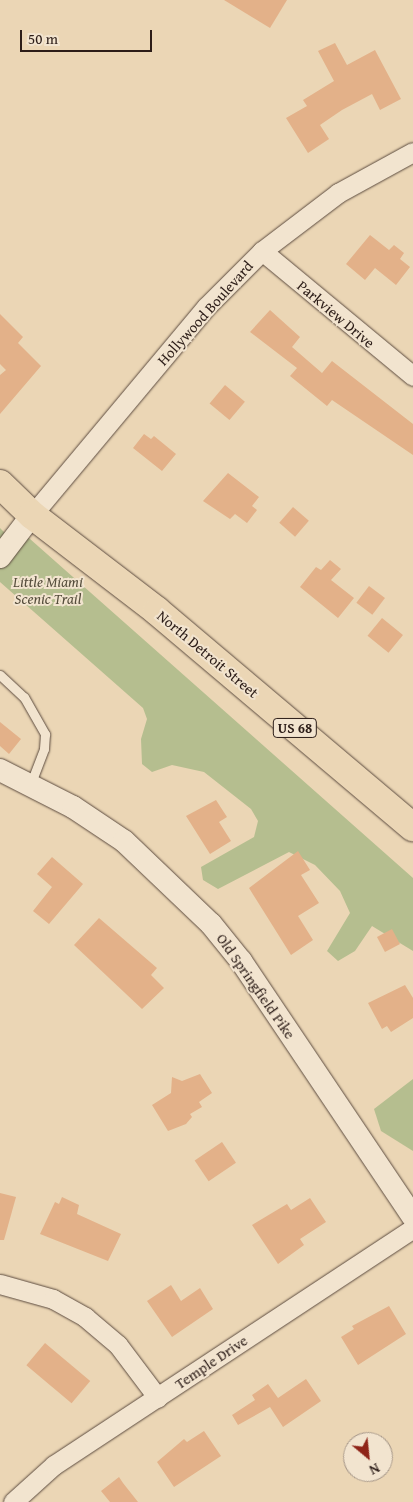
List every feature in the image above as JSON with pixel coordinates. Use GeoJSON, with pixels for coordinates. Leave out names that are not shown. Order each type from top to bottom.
{"type":"FeatureCollection","features":[{"type":"Feature","properties":{"kind":"highway","name":"North Detroit Street"},"geometry":{"type":"LineString","coordinates":[[0,484],[32,514],[157,611],[413,827]]}},
{"type":"Feature","properties":{"kind":"street","name":"Hollywood Boulevard"},"geometry":{"type":"LineString","coordinates":[[32,514],[206,307],[262,251],[338,193],[413,152]]}},
{"type":"Feature","properties":{"kind":"street","name":"Parkview Drive"},"geometry":{"type":"LineString","coordinates":[[262,251],[413,376]]}},
{"type":"Feature","properties":{"kind":"street"},"geometry":{"type":"LineString","coordinates":[[0,557],[32,514]]}},
{"type":"Feature","properties":{"kind":"street","name":"Old Springfield Pike"},"geometry":{"type":"LineString","coordinates":[[0,770],[36,788],[124,841],[212,924],[241,960],[413,1218]]}},
{"type":"Feature","properties":{"kind":"street","name":"Temple Drive"},"geometry":{"type":"LineString","coordinates":[[13,1502],[54,1465],[413,1228]]}},
{"type":"Feature","properties":{"kind":"street"},"geometry":{"type":"LineString","coordinates":[[0,1284],[47,1297],[85,1317],[118,1345],[158,1398]]}},
{"type":"Feature","properties":{"kind":"lane"},"geometry":{"type":"LineString","coordinates":[[0,675],[24,697],[45,734],[36,788]]}},
{"type":"Feature","properties":{"kind":"green space","name":"Little Miami Scenic Trail"},"geometry":{"type":"Polygon","coordinates":[[[0,528],[12,540],[21,531],[413,878],[413,951],[372,926],[355,951],[338,961],[327,951],[350,913],[340,891],[315,865],[289,852],[218,889],[203,880],[201,867],[254,837],[258,821],[251,809],[204,772],[172,765],[152,772],[142,764],[141,739],[147,719],[143,708],[0,582],[0,528]]]}},
{"type":"Feature","properties":{"kind":"green space"},"geometry":{"type":"Polygon","coordinates":[[[413,1079],[413,1151],[381,1131],[374,1109],[413,1079]]]}},
{"type":"Feature","properties":{"kind":"building"},"geometry":{"type":"Polygon","coordinates":[[[224,0],[287,0],[270,28],[224,0]]]}},
{"type":"Feature","properties":{"kind":"building"},"geometry":{"type":"Polygon","coordinates":[[[335,43],[347,65],[375,50],[401,99],[380,110],[372,94],[342,110],[320,125],[329,139],[308,153],[286,118],[307,106],[303,100],[334,81],[318,51],[335,43]]]}},
{"type":"Feature","properties":{"kind":"building"},"geometry":{"type":"Polygon","coordinates":[[[370,235],[389,250],[394,245],[404,253],[400,259],[410,267],[396,285],[375,268],[365,280],[346,264],[370,235]]]}},
{"type":"Feature","properties":{"kind":"building"},"geometry":{"type":"Polygon","coordinates":[[[270,310],[300,337],[292,347],[322,373],[332,361],[413,424],[413,455],[332,400],[327,406],[290,376],[297,368],[250,332],[270,310]]]}},
{"type":"Feature","properties":{"kind":"building"},"geometry":{"type":"Polygon","coordinates":[[[0,314],[23,337],[18,343],[41,366],[0,414],[0,375],[6,370],[0,364],[0,314]]]}},
{"type":"Feature","properties":{"kind":"building"},"geometry":{"type":"Polygon","coordinates":[[[225,385],[245,402],[229,420],[210,403],[225,385]]]}},
{"type":"Feature","properties":{"kind":"building"},"geometry":{"type":"Polygon","coordinates":[[[144,434],[151,439],[154,436],[176,454],[162,471],[133,448],[144,434]]]}},
{"type":"Feature","properties":{"kind":"building"},"geometry":{"type":"Polygon","coordinates":[[[228,473],[259,497],[252,506],[257,510],[247,523],[235,514],[230,519],[203,501],[228,473]]]}},
{"type":"Feature","properties":{"kind":"building"},"geometry":{"type":"Polygon","coordinates":[[[293,507],[309,521],[295,537],[279,523],[293,507]]]}},
{"type":"Feature","properties":{"kind":"building"},"geometry":{"type":"Polygon","coordinates":[[[330,560],[341,569],[331,580],[354,598],[338,618],[300,587],[316,567],[321,570],[330,560]]]}},
{"type":"Feature","properties":{"kind":"building"},"geometry":{"type":"Polygon","coordinates":[[[369,586],[385,598],[372,615],[356,603],[369,586]]]}},
{"type":"Feature","properties":{"kind":"building"},"geometry":{"type":"Polygon","coordinates":[[[382,618],[403,635],[389,653],[368,636],[382,618]]]}},
{"type":"Feature","properties":{"kind":"building"},"geometry":{"type":"Polygon","coordinates":[[[0,722],[21,739],[9,754],[0,746],[0,722]]]}},
{"type":"Feature","properties":{"kind":"building"},"geometry":{"type":"Polygon","coordinates":[[[216,800],[227,817],[219,822],[231,841],[210,854],[186,816],[216,800]]]}},
{"type":"Feature","properties":{"kind":"building"},"geometry":{"type":"Polygon","coordinates":[[[298,851],[310,870],[301,875],[319,903],[298,916],[313,940],[291,955],[249,888],[298,851]]]}},
{"type":"Feature","properties":{"kind":"building"},"geometry":{"type":"Polygon","coordinates":[[[52,857],[83,884],[49,924],[33,911],[52,887],[37,874],[52,857]]]}},
{"type":"Feature","properties":{"kind":"building"},"geometry":{"type":"Polygon","coordinates":[[[99,918],[157,968],[151,975],[164,988],[142,1009],[74,945],[99,918]]]}},
{"type":"Feature","properties":{"kind":"building"},"geometry":{"type":"Polygon","coordinates":[[[392,929],[400,944],[385,952],[377,937],[392,929]]]}},
{"type":"Feature","properties":{"kind":"building"},"geometry":{"type":"Polygon","coordinates":[[[405,985],[413,998],[413,1018],[391,1032],[387,1026],[382,1029],[368,1003],[405,985]]]}},
{"type":"Feature","properties":{"kind":"building"},"geometry":{"type":"Polygon","coordinates":[[[200,1074],[212,1093],[199,1102],[202,1107],[190,1114],[192,1117],[186,1124],[168,1131],[152,1105],[171,1093],[172,1077],[182,1081],[200,1074]]]}},
{"type":"Feature","properties":{"kind":"building"},"geometry":{"type":"Polygon","coordinates":[[[222,1142],[236,1163],[209,1181],[195,1160],[222,1142]]]}},
{"type":"Feature","properties":{"kind":"building"},"geometry":{"type":"Polygon","coordinates":[[[0,1193],[16,1197],[4,1240],[0,1240],[0,1193]]]}},
{"type":"Feature","properties":{"kind":"building"},"geometry":{"type":"Polygon","coordinates":[[[62,1197],[79,1205],[77,1214],[121,1234],[108,1261],[40,1234],[55,1202],[59,1204],[62,1197]]]}},
{"type":"Feature","properties":{"kind":"building"},"geometry":{"type":"Polygon","coordinates":[[[310,1198],[326,1222],[300,1239],[304,1245],[278,1264],[252,1225],[287,1204],[291,1210],[310,1198]]]}},
{"type":"Feature","properties":{"kind":"building"},"geometry":{"type":"Polygon","coordinates":[[[171,1285],[181,1301],[200,1288],[213,1309],[172,1337],[147,1301],[171,1285]]]}},
{"type":"Feature","properties":{"kind":"building"},"geometry":{"type":"Polygon","coordinates":[[[389,1306],[406,1334],[358,1365],[341,1337],[354,1329],[352,1326],[389,1306]]]}},
{"type":"Feature","properties":{"kind":"building"},"geometry":{"type":"Polygon","coordinates":[[[45,1343],[90,1381],[72,1403],[26,1365],[45,1343]]]}},
{"type":"Feature","properties":{"kind":"building"},"geometry":{"type":"Polygon","coordinates":[[[306,1379],[321,1401],[283,1427],[270,1407],[238,1425],[232,1415],[255,1400],[252,1395],[268,1384],[278,1398],[306,1379]]]}},
{"type":"Feature","properties":{"kind":"building"},"geometry":{"type":"Polygon","coordinates":[[[204,1431],[221,1456],[174,1487],[157,1462],[184,1439],[187,1442],[204,1431]]]}},
{"type":"Feature","properties":{"kind":"building"},"geometry":{"type":"Polygon","coordinates":[[[119,1477],[138,1502],[110,1502],[101,1491],[119,1477]]]}}]}
